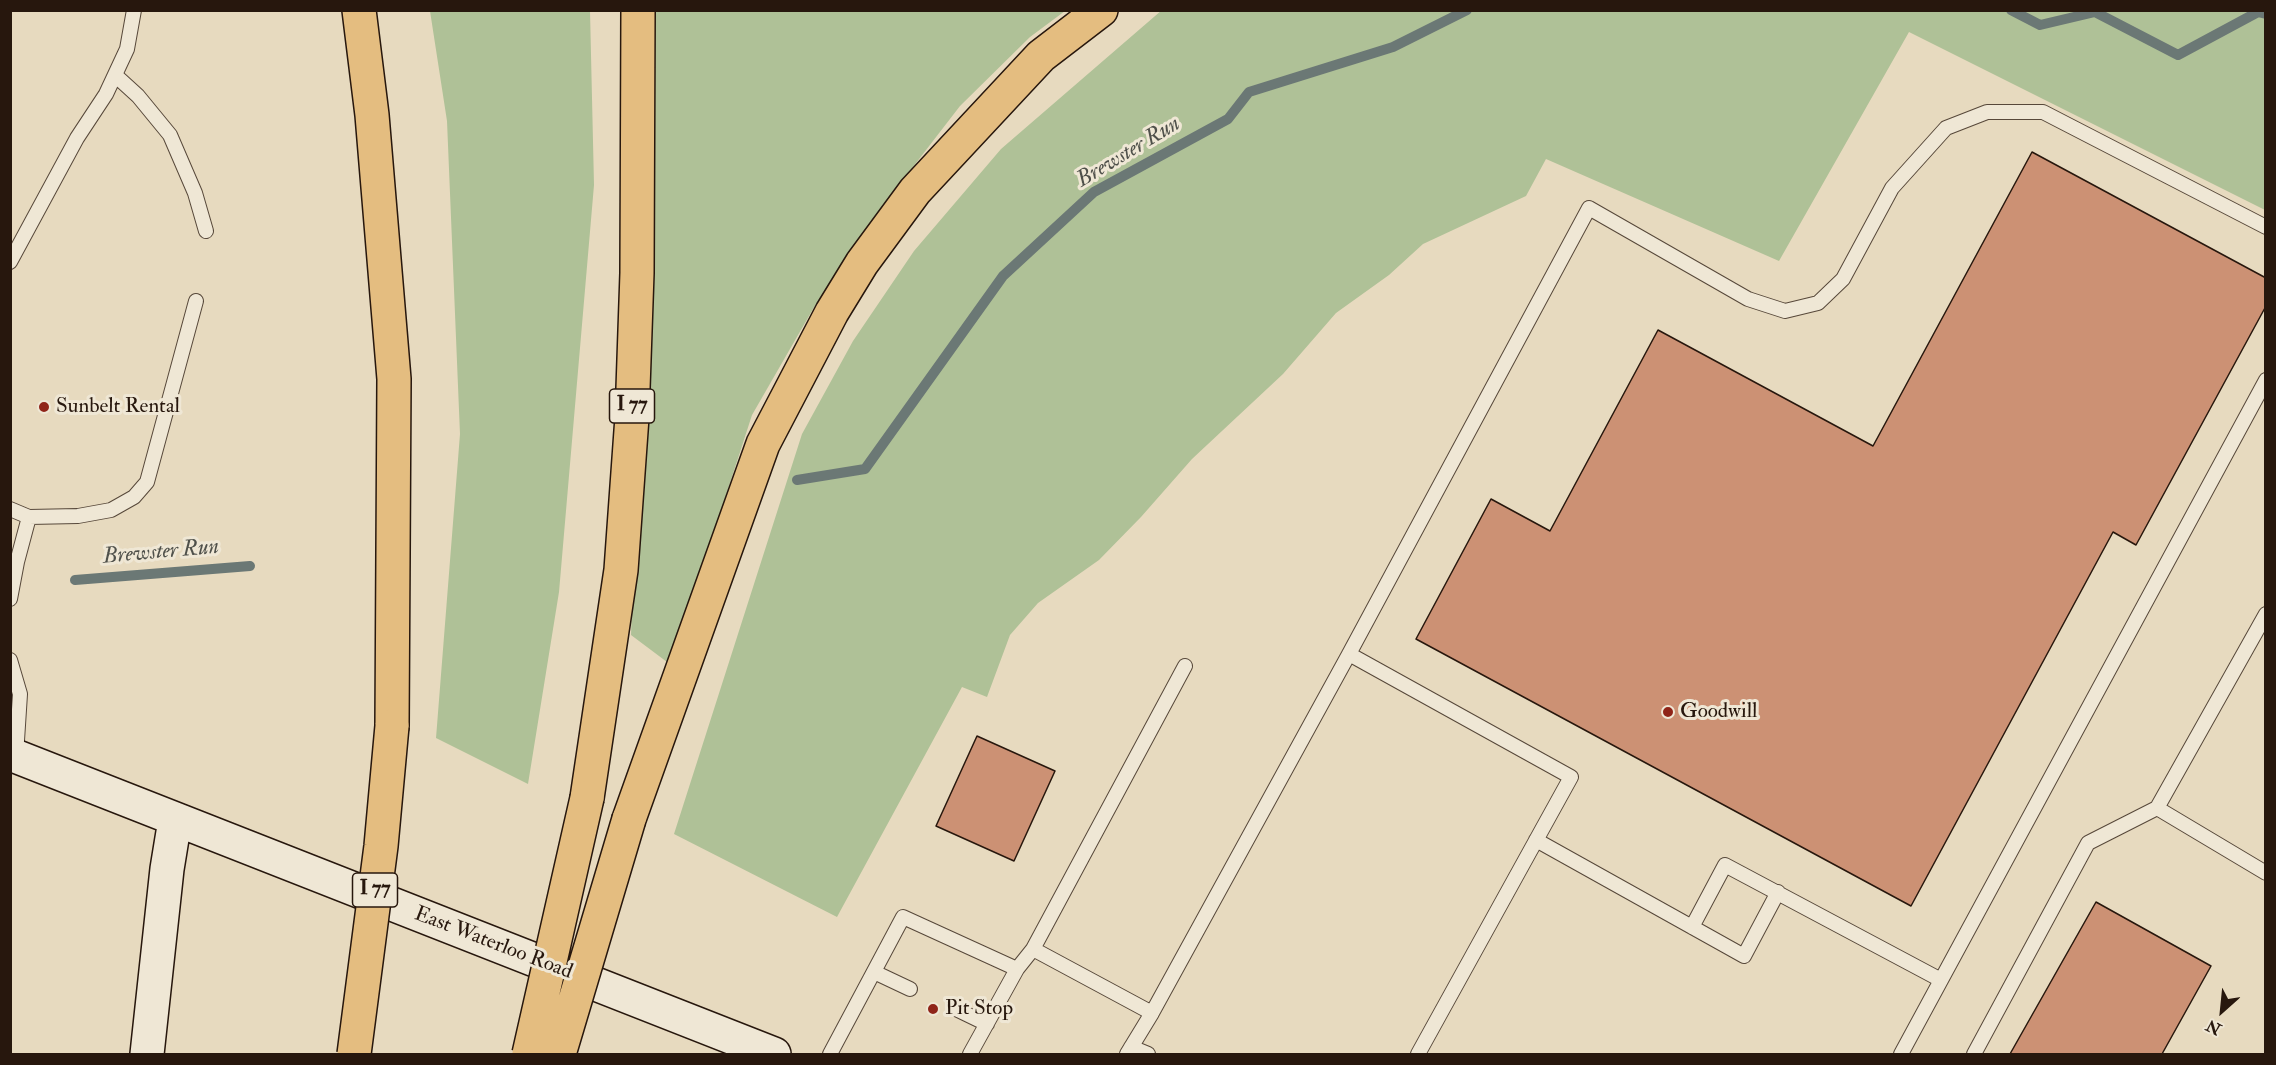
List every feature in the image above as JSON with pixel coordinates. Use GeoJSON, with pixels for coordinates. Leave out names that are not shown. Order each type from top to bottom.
{"type":"FeatureCollection","features":[{"type":"Feature","properties":{"kind":"highway","name":"I 77"},"geometry":{"type":"LineString","coordinates":[[354,1054],[381,846],[392,726],[394,379],[372,115],[359,10]]}},
{"type":"Feature","properties":{"kind":"highway","name":"I 77"},"geometry":{"type":"LineString","coordinates":[[529,1054],[587,798],[621,570],[632,417],[637,273],[638,10]]}},
{"type":"Feature","properties":{"kind":"highway"},"geometry":{"type":"LineString","coordinates":[[559,1054],[629,819],[763,444],[832,312],[862,263],[915,191],[1041,56],[1101,10]]}},
{"type":"Feature","properties":{"kind":"main road","name":"East Waterloo Road"},"geometry":{"type":"LineString","coordinates":[[13,755],[774,1054]]}},
{"type":"Feature","properties":{"kind":"main road"},"geometry":{"type":"LineString","coordinates":[[147,1054],[167,869],[176,820]]}},
{"type":"Feature","properties":{"kind":"lane"},"geometry":{"type":"LineString","coordinates":[[10,262],[77,138],[106,94],[127,49],[134,10]]}},
{"type":"Feature","properties":{"kind":"lane"},"geometry":{"type":"LineString","coordinates":[[115,75],[138,96],[170,135],[195,193],[206,231]]}},
{"type":"Feature","properties":{"kind":"lane"},"geometry":{"type":"LineString","coordinates":[[1148,1054],[1129,1051],[1349,654],[1589,208],[1748,298],[1785,311],[1818,303],[1843,279],[1892,188],[1946,128],[1987,112],[2043,112],[2265,227]]}},
{"type":"Feature","properties":{"kind":"lane"},"geometry":{"type":"LineString","coordinates":[[10,509],[29,517],[78,516],[111,510],[134,497],[147,482],[196,301]]}},
{"type":"Feature","properties":{"kind":"lane"},"geometry":{"type":"LineString","coordinates":[[1901,1054],[2265,380]]}},
{"type":"Feature","properties":{"kind":"lane"},"geometry":{"type":"LineString","coordinates":[[10,599],[29,517]]}},
{"type":"Feature","properties":{"kind":"lane"},"geometry":{"type":"LineString","coordinates":[[1974,1054],[2088,843],[2157,808],[2265,614]]}},
{"type":"Feature","properties":{"kind":"lane"},"geometry":{"type":"LineString","coordinates":[[1349,654],[1571,777],[1418,1054]]}},
{"type":"Feature","properties":{"kind":"lane"},"geometry":{"type":"LineString","coordinates":[[10,660],[20,694],[13,755]]}},
{"type":"Feature","properties":{"kind":"lane"},"geometry":{"type":"LineString","coordinates":[[970,1054],[1017,969],[1033,949],[1185,666]]}},
{"type":"Feature","properties":{"kind":"lane"},"geometry":{"type":"LineString","coordinates":[[2157,808],[2265,873]]}},
{"type":"Feature","properties":{"kind":"lane"},"geometry":{"type":"LineString","coordinates":[[1536,840],[1744,956],[1778,892]]}},
{"type":"Feature","properties":{"kind":"lane"},"geometry":{"type":"LineString","coordinates":[[1692,927],[1725,865],[1941,980]]}},
{"type":"Feature","properties":{"kind":"lane"},"geometry":{"type":"LineString","coordinates":[[830,1054],[903,917],[1017,969]]}},
{"type":"Feature","properties":{"kind":"lane"},"geometry":{"type":"LineString","coordinates":[[1033,949],[1152,1013]]}},
{"type":"Feature","properties":{"kind":"lane"},"geometry":{"type":"LineString","coordinates":[[874,972],[910,989]]}},
{"type":"Feature","properties":{"kind":"lane"},"geometry":{"type":"LineString","coordinates":[[956,1010],[987,1024]]}},
{"type":"Feature","properties":{"kind":"green space"},"geometry":{"type":"Polygon","coordinates":[[[1162,10],[2265,11],[2265,210],[1909,32],[1779,261],[1546,159],[1526,196],[1423,244],[1389,275],[1336,313],[1283,374],[1192,459],[1099,560],[1038,603],[1010,635],[987,697],[962,687],[837,917],[674,834],[802,434],[853,341],[914,251],[1001,149],[1162,10]]]}},
{"type":"Feature","properties":{"kind":"green space"},"geometry":{"type":"Polygon","coordinates":[[[430,11],[590,11],[594,185],[559,592],[528,784],[436,738],[460,434],[447,121],[430,11]]]}},
{"type":"Feature","properties":{"kind":"green space"},"geometry":{"type":"Polygon","coordinates":[[[651,11],[1065,11],[1030,37],[960,106],[872,220],[813,309],[752,415],[671,665],[631,635],[651,11]]]}},
{"type":"Feature","properties":{"kind":"building"},"geometry":{"type":"Polygon","coordinates":[[[2032,152],[2266,278],[2266,306],[2136,545],[2113,532],[1911,906],[1416,639],[1491,499],[1550,531],[1658,330],[1873,446],[2032,152]]]}},
{"type":"Feature","properties":{"kind":"building"},"geometry":{"type":"Polygon","coordinates":[[[977,736],[1055,771],[1014,861],[936,826],[977,736]]]}},
{"type":"Feature","properties":{"kind":"building"},"geometry":{"type":"Polygon","coordinates":[[[2096,902],[2211,966],[2162,1054],[2010,1054],[2096,902]]]}},
{"type":"Feature","properties":{"kind":"waterway","name":"Brewster Run"},"geometry":{"type":"LineString","coordinates":[[797,480],[865,469],[1003,276],[1094,192],[1228,119],[1249,92],[1393,47],[1467,10]]}},
{"type":"Feature","properties":{"kind":"waterway","name":"Brewster Run"},"geometry":{"type":"LineString","coordinates":[[2011,10],[2040,25],[2095,12],[2178,55],[2258,12],[2266,14]]}},
{"type":"Feature","properties":{"kind":"waterway","name":"Brewster Run"},"geometry":{"type":"LineString","coordinates":[[75,580],[250,566]]}},
{"type":"Feature","properties":{"kind":"place","name":"Sunbelt Rental"},"geometry":{"type":"Point","coordinates":[44,407]}},
{"type":"Feature","properties":{"kind":"place","name":"Goodwill"},"geometry":{"type":"Point","coordinates":[1668,712]}},
{"type":"Feature","properties":{"kind":"place","name":"Pit Stop"},"geometry":{"type":"Point","coordinates":[933,1009]}}]}
